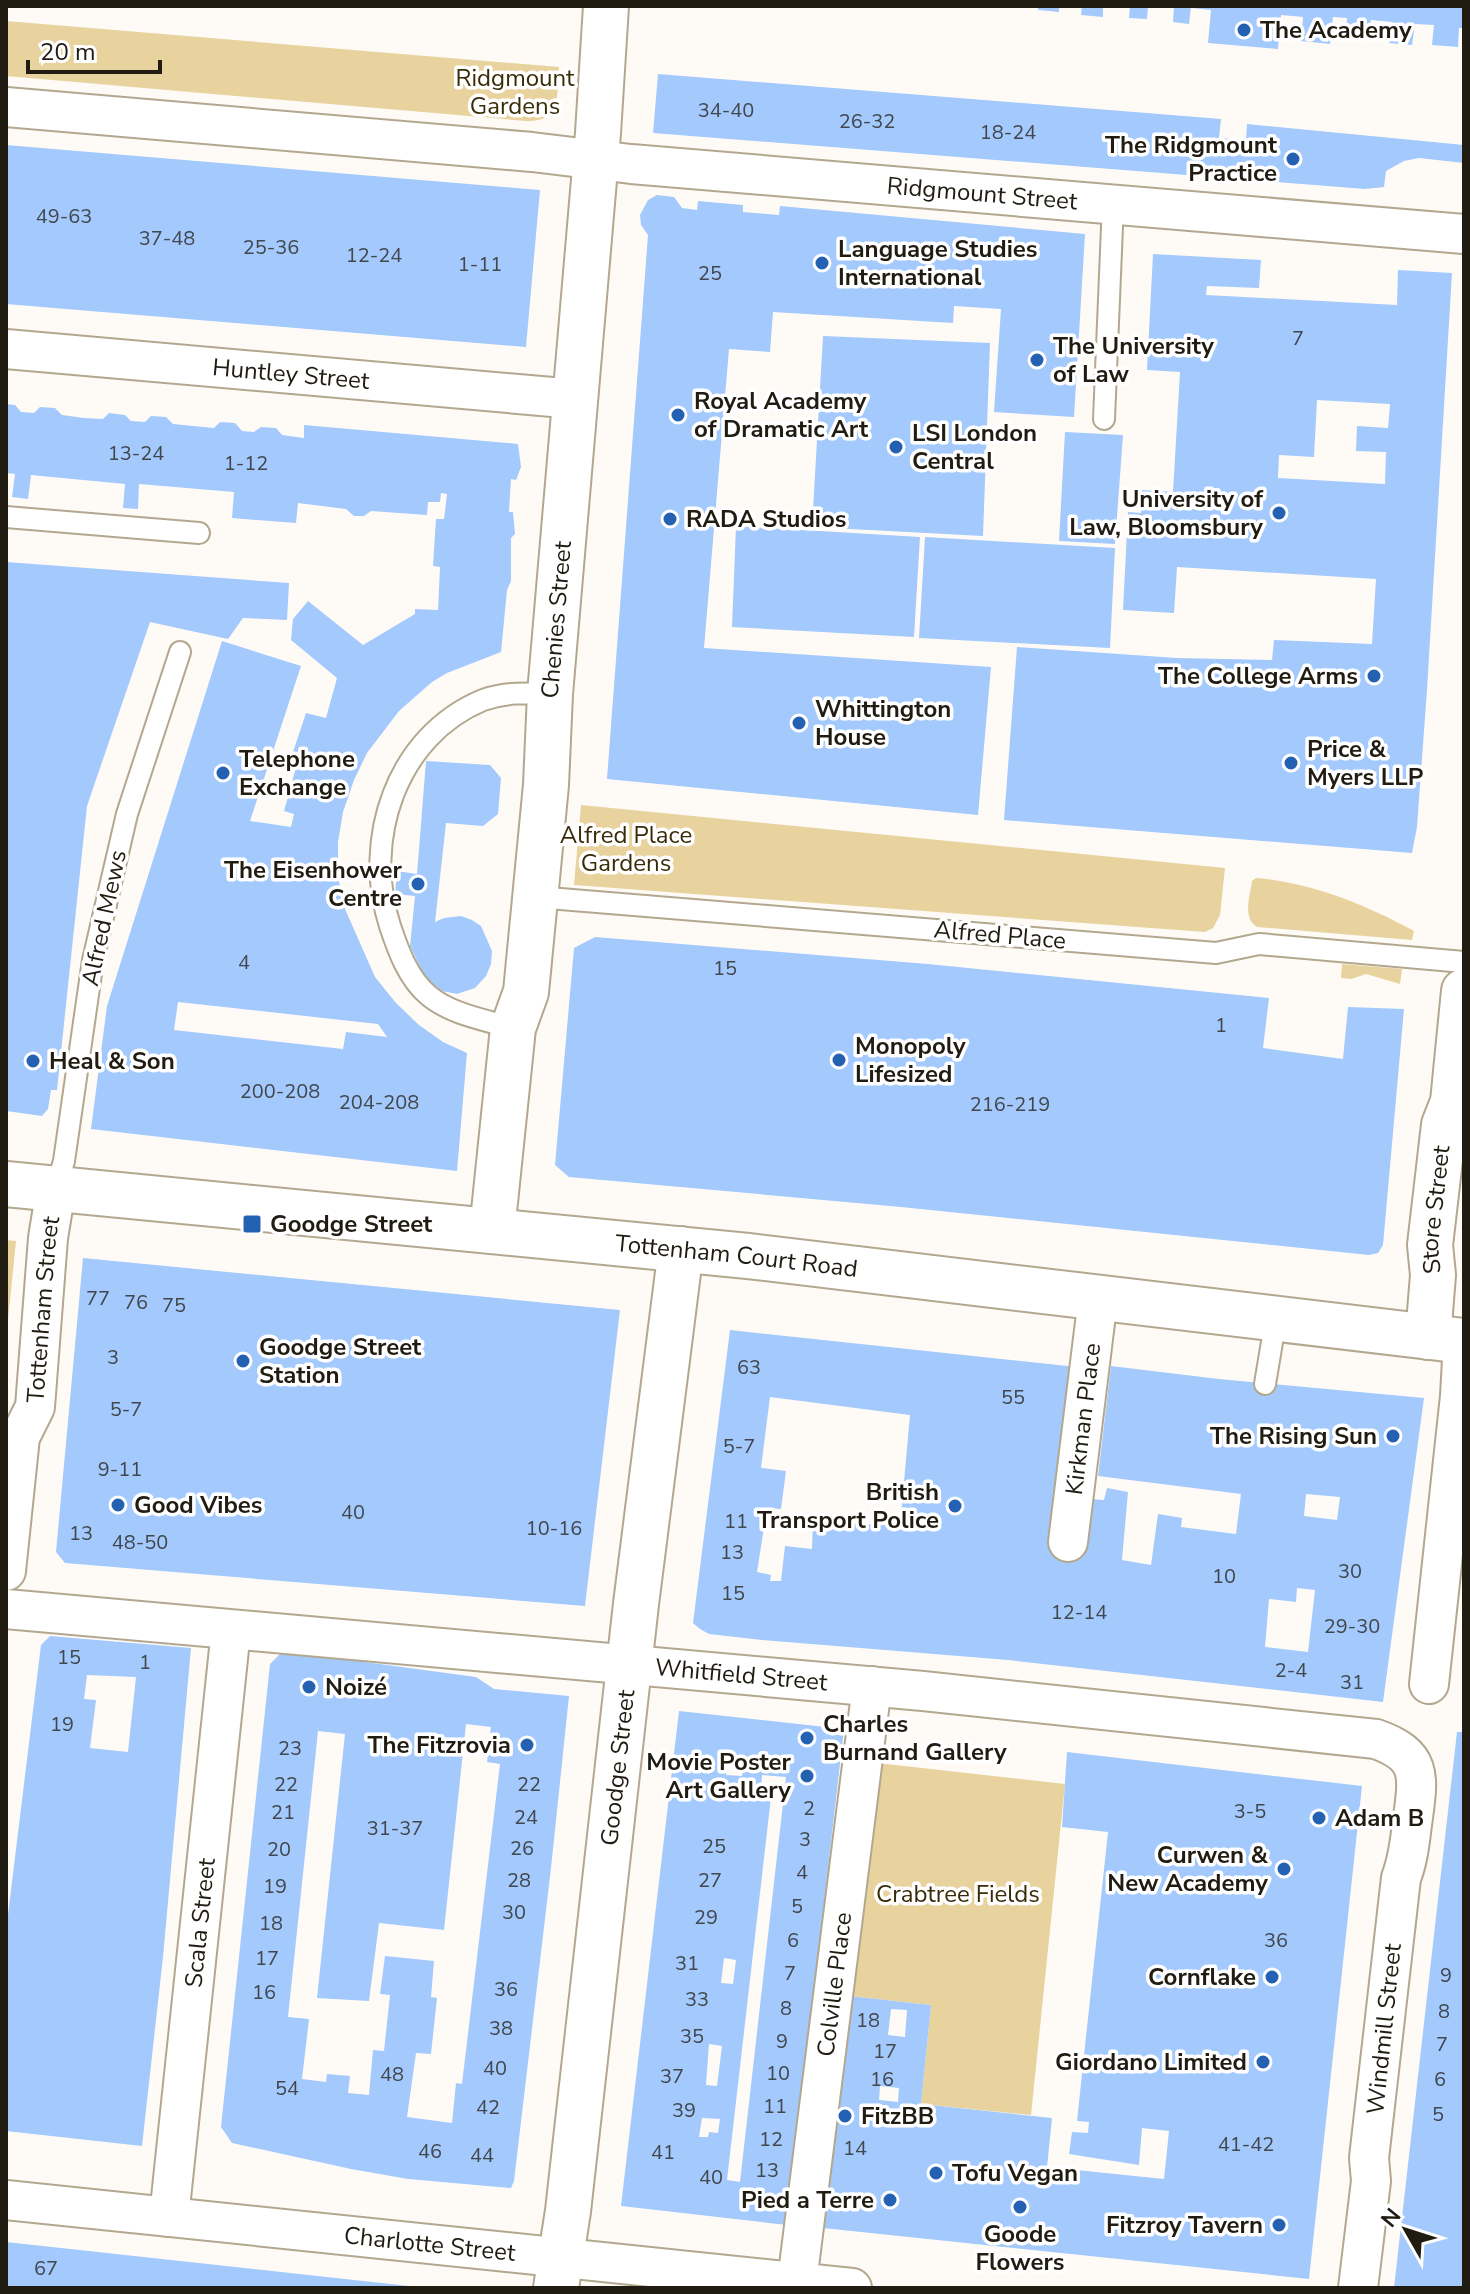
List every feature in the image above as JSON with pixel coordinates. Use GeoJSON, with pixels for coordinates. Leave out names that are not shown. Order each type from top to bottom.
{"type":"FeatureCollection","features":[{"type":"Feature","properties":{"kind":"main road","name":"Chenies Street"},"geometry":{"type":"LineString","coordinates":[[492,1231],[513,1028],[526,992],[536,897],[606,6]]}},
{"type":"Feature","properties":{"kind":"main road","name":"Store Street"},"geometry":{"type":"LineString","coordinates":[[1452,1339],[1433,1275],[1430,1245],[1444,1125],[1459,1101],[1464,991]]}},
{"type":"Feature","properties":{"kind":"main road","name":"Tottenham Court Road"},"geometry":{"type":"LineString","coordinates":[[6,1184],[681,1249],[1452,1339]]}},
{"type":"Feature","properties":{"kind":"main road","name":"Goodge Street"},"geometry":{"type":"LineString","coordinates":[[558,2273],[568,2211],[636,1604],[681,1249]]}},
{"type":"Feature","properties":{"kind":"street"},"geometry":{"type":"LineString","coordinates":[[6,107],[595,158]]}},
{"type":"Feature","properties":{"kind":"street","name":"Ridgmount Street"},"geometry":{"type":"LineString","coordinates":[[595,158],[631,164],[1464,234]]}},
{"type":"Feature","properties":{"kind":"street","name":"Huntley Street"},"geometry":{"type":"LineString","coordinates":[[6,349],[575,399]]}},
{"type":"Feature","properties":{"kind":"street","name":"Tottenham Street"},"geometry":{"type":"LineString","coordinates":[[6,1571],[20,1437],[35,1407],[48,1238],[56,1189]]}},
{"type":"Feature","properties":{"kind":"street","name":"Kirkman Place"},"geometry":{"type":"LineString","coordinates":[[1068,1542],[1098,1298]]}},
{"type":"Feature","properties":{"kind":"street"},"geometry":{"type":"LineString","coordinates":[[1429,1684],[1460,1396],[1452,1339]]}},
{"type":"Feature","properties":{"kind":"street","name":"Whitfield Street"},"geometry":{"type":"LineString","coordinates":[[6,1609],[872,1686],[1376,1739],[1398,1747],[1408,1757],[1414,1771]]}},
{"type":"Feature","properties":{"kind":"street","name":"Scala Street"},"geometry":{"type":"LineString","coordinates":[[169,2217],[231,1630]]}},
{"type":"Feature","properties":{"kind":"street","name":"Colville Place"},"geometry":{"type":"LineString","coordinates":[[797,2282],[872,1686]]}},
{"type":"Feature","properties":{"kind":"street","name":"Windmill Street"},"geometry":{"type":"LineString","coordinates":[[1358,2288],[1371,2181],[1369,2158],[1401,1878],[1408,1859],[1418,1780],[1414,1771]]}},
{"type":"Feature","properties":{"kind":"street","name":"Charlotte Street"},"geometry":{"type":"LineString","coordinates":[[6,2200],[169,2217],[558,2273],[797,2282],[852,2288]]}},
{"type":"Feature","properties":{"kind":"lane"},"geometry":{"type":"LineString","coordinates":[[1104,419],[1113,203]]}},
{"type":"Feature","properties":{"kind":"lane"},"geometry":{"type":"LineString","coordinates":[[6,517],[199,533]]}},
{"type":"Feature","properties":{"kind":"lane","name":"Alfred Mews"},"geometry":{"type":"LineString","coordinates":[[56,1189],[64,1161],[93,960],[127,814],[180,652]]}},
{"type":"Feature","properties":{"kind":"lane"},"geometry":{"type":"LineString","coordinates":[[513,1028],[458,1011],[429,996],[408,970],[386,913],[380,882],[381,831],[387,806],[410,761],[449,719],[484,700],[516,693],[550,694]]}},
{"type":"Feature","properties":{"kind":"lane","name":"Alfred Place"},"geometry":{"type":"LineString","coordinates":[[536,897],[1216,953],[1259,944],[1464,962]]}},
{"type":"Feature","properties":{"kind":"lane"},"geometry":{"type":"LineString","coordinates":[[1265,1384],[1276,1318]]}},
{"type":"Feature","properties":{"kind":"green space","name":"Ridgmount Gardens"},"geometry":{"type":"Polygon","coordinates":[[[6,21],[559,67],[557,97],[552,112],[546,117],[526,121],[6,76],[6,21]]]}},
{"type":"Feature","properties":{"kind":"green space","name":"Alfred Place Gardens"},"geometry":{"type":"Polygon","coordinates":[[[581,805],[1225,868],[1220,915],[1213,928],[1205,932],[574,885],[581,805]]]}},
{"type":"Feature","properties":{"kind":"green space"},"geometry":{"type":"Polygon","coordinates":[[[1256,878],[1317,890],[1357,904],[1414,931],[1412,940],[1257,927],[1252,923],[1248,906],[1252,881],[1256,878]]]}},
{"type":"Feature","properties":{"kind":"green space"},"geometry":{"type":"Polygon","coordinates":[[[1342,964],[1402,969],[1400,984],[1366,974],[1351,979],[1341,978],[1342,964]]]}},
{"type":"Feature","properties":{"kind":"green space"},"geometry":{"type":"Polygon","coordinates":[[[6,1240],[16,1241],[6,1340],[6,1240]]]}},
{"type":"Feature","properties":{"kind":"green space","name":"Crabtree Fields"},"geometry":{"type":"Polygon","coordinates":[[[877,1763],[1065,1784],[1031,2115],[921,2104],[931,2005],[849,1996],[877,1763]]]}},
{"type":"Feature","properties":{"kind":"building"},"geometry":{"type":"Polygon","coordinates":[[[1038,6],[1059,6],[1059,12],[1038,10],[1038,6]]]}},
{"type":"Feature","properties":{"kind":"building"},"geometry":{"type":"Polygon","coordinates":[[[1082,6],[1103,6],[1103,17],[1081,15],[1082,6]]]}},
{"type":"Feature","properties":{"kind":"building"},"geometry":{"type":"Polygon","coordinates":[[[1130,6],[1148,6],[1147,19],[1129,18],[1130,6]]]}},
{"type":"Feature","properties":{"kind":"building"},"geometry":{"type":"Polygon","coordinates":[[[1174,6],[1191,6],[1189,24],[1173,22],[1174,6]]]}},
{"type":"Feature","properties":{"kind":"building","name":"The Academy"},"geometry":{"type":"Polygon","coordinates":[[[1192,6],[1464,6],[1464,28],[1459,28],[1458,47],[1432,45],[1434,25],[1415,24],[1412,45],[1389,43],[1392,22],[1371,20],[1369,37],[1346,35],[1347,18],[1333,17],[1330,44],[1301,41],[1303,17],[1281,15],[1278,49],[1208,43],[1211,10],[1192,6]]]}},
{"type":"Feature","properties":{"kind":"building"},"geometry":{"type":"Polygon","coordinates":[[[658,74],[1221,119],[1219,138],[1246,140],[1247,124],[1464,145],[1464,163],[1419,158],[1404,161],[1386,171],[1384,187],[1365,189],[653,133],[658,74]]]}},
{"type":"Feature","properties":{"kind":"building"},"geometry":{"type":"Polygon","coordinates":[[[6,145],[540,190],[526,347],[6,304],[6,145]]]}},
{"type":"Feature","properties":{"kind":"building"},"geometry":{"type":"Polygon","coordinates":[[[657,195],[674,197],[682,208],[697,210],[698,201],[743,205],[743,212],[779,215],[780,206],[1085,234],[1074,417],[994,412],[1001,309],[954,306],[953,323],[773,312],[770,352],[729,349],[704,648],[991,667],[978,815],[607,779],[648,235],[641,225],[640,215],[648,200],[657,195]]]}},
{"type":"Feature","properties":{"kind":"building"},"geometry":{"type":"Polygon","coordinates":[[[1153,254],[1261,260],[1259,288],[1207,286],[1206,295],[1397,305],[1398,270],[1452,273],[1427,690],[1417,827],[1412,853],[1004,820],[1017,647],[1177,658],[1272,660],[1274,640],[1372,644],[1376,579],[1177,567],[1174,613],[1123,610],[1128,512],[1141,513],[1142,490],[1173,492],[1180,372],[1147,370],[1153,254]],[[1317,400],[1314,457],[1279,455],[1278,478],[1385,484],[1386,452],[1356,451],[1357,426],[1388,428],[1390,404],[1317,400]]]}},
{"type":"Feature","properties":{"kind":"building"},"geometry":{"type":"Polygon","coordinates":[[[823,336],[990,343],[983,536],[812,527],[823,336]]]}},
{"type":"Feature","properties":{"kind":"building"},"geometry":{"type":"Polygon","coordinates":[[[6,404],[15,405],[21,412],[34,413],[40,407],[55,408],[62,415],[84,418],[103,419],[109,413],[125,415],[131,421],[145,422],[151,416],[166,417],[173,424],[214,428],[220,422],[235,423],[242,431],[276,428],[282,435],[304,438],[304,425],[518,444],[521,467],[516,480],[511,479],[509,512],[513,512],[515,534],[511,538],[511,581],[507,590],[501,652],[447,673],[399,711],[367,753],[354,780],[343,812],[338,842],[338,877],[345,909],[375,977],[419,1025],[443,1042],[467,1053],[457,1171],[91,1129],[107,1006],[222,641],[301,666],[250,821],[291,827],[294,814],[284,811],[298,760],[291,758],[306,713],[326,718],[337,678],[291,640],[293,619],[308,601],[363,645],[415,614],[415,609],[438,610],[440,567],[433,566],[436,519],[444,519],[447,494],[441,493],[440,502],[428,502],[427,515],[371,511],[364,516],[354,516],[346,509],[298,503],[296,523],[232,518],[234,492],[139,484],[138,509],[123,508],[125,484],[31,475],[28,499],[12,497],[15,474],[6,473],[6,404]],[[178,1002],[174,1030],[343,1049],[346,1032],[387,1037],[378,1024],[178,1002]]]}},
{"type":"Feature","properties":{"kind":"building"},"geometry":{"type":"Polygon","coordinates":[[[1065,432],[1123,435],[1115,544],[1059,541],[1065,432]]]}},
{"type":"Feature","properties":{"kind":"building"},"geometry":{"type":"Polygon","coordinates":[[[736,526],[920,537],[914,637],[732,627],[736,526]]]}},
{"type":"Feature","properties":{"kind":"building"},"geometry":{"type":"Polygon","coordinates":[[[925,537],[1115,548],[1110,648],[919,638],[925,537]]]}},
{"type":"Feature","properties":{"kind":"building"},"geometry":{"type":"Polygon","coordinates":[[[6,562],[289,583],[287,620],[243,618],[228,639],[150,622],[87,806],[57,1090],[51,1090],[48,1109],[42,1116],[6,1111],[6,562]]]}},
{"type":"Feature","properties":{"kind":"building","name":"The Eisenhower Centre"},"geometry":{"type":"Polygon","coordinates":[[[426,761],[490,765],[501,778],[498,814],[483,826],[446,823],[435,922],[461,916],[472,920],[481,926],[492,951],[486,976],[475,988],[457,994],[442,991],[426,979],[410,946],[415,896],[395,894],[397,871],[417,874],[426,761]]]}},
{"type":"Feature","properties":{"kind":"building"},"geometry":{"type":"Polygon","coordinates":[[[595,937],[928,964],[1269,998],[1263,1048],[1343,1059],[1348,1007],[1404,1009],[1383,1245],[1378,1253],[1369,1255],[569,1177],[555,1165],[574,948],[595,937]]]}},
{"type":"Feature","properties":{"kind":"building"},"geometry":{"type":"Polygon","coordinates":[[[83,1258],[620,1310],[585,1606],[65,1563],[56,1552],[83,1258]]]}},
{"type":"Feature","properties":{"kind":"building"},"geometry":{"type":"Polygon","coordinates":[[[730,1330],[1077,1367],[1068,1460],[1059,1458],[1053,1549],[1091,1499],[1104,1500],[1107,1488],[1128,1492],[1122,1560],[1151,1565],[1158,1514],[1182,1518],[1181,1527],[1236,1534],[1241,1494],[1098,1476],[1111,1366],[1424,1398],[1383,1702],[1008,1660],[709,1634],[693,1623],[730,1330]],[[770,1397],[761,1468],[786,1471],[781,1509],[767,1508],[757,1572],[771,1575],[770,1581],[781,1581],[785,1546],[812,1549],[813,1517],[831,1517],[831,1522],[900,1526],[910,1415],[770,1397]],[[1306,1494],[1304,1516],[1337,1520],[1340,1497],[1306,1494]],[[1297,1588],[1296,1602],[1269,1599],[1265,1647],[1308,1652],[1315,1590],[1297,1588]]]}},
{"type":"Feature","properties":{"kind":"building"},"geometry":{"type":"Polygon","coordinates":[[[50,1636],[191,1648],[142,2146],[6,2131],[6,1931],[41,1645],[50,1636]],[[87,1675],[84,1699],[96,1700],[90,1748],[128,1752],[136,1677],[87,1675]]]}},
{"type":"Feature","properties":{"kind":"building"},"geometry":{"type":"Polygon","coordinates":[[[283,1651],[476,1677],[494,1689],[569,1696],[511,2188],[408,2179],[351,2169],[232,2143],[221,2127],[270,1664],[283,1651]],[[466,1724],[444,1930],[379,1923],[369,2001],[317,1998],[345,1734],[318,1731],[288,2017],[309,2019],[302,2079],[326,2082],[327,2074],[350,2076],[348,2093],[369,2095],[373,2050],[384,2051],[390,1995],[380,1994],[385,1956],[434,1961],[431,1997],[437,1998],[431,2054],[416,2053],[407,2117],[452,2123],[456,2083],[462,2084],[500,1764],[487,1762],[491,1727],[466,1724]]]}},
{"type":"Feature","properties":{"kind":"building"},"geometry":{"type":"Polygon","coordinates":[[[679,1711],[844,1729],[787,2225],[621,2206],[679,1711]],[[728,1757],[726,1775],[742,1776],[744,1759],[728,1757]],[[762,1775],[761,1796],[771,1797],[727,2180],[740,2182],[786,1777],[762,1775]],[[724,1958],[721,1983],[733,1984],[736,1960],[724,1958]],[[709,2044],[706,2085],[717,2086],[722,2046],[709,2044]],[[702,2118],[699,2137],[708,2137],[709,2132],[718,2133],[720,2119],[702,2118]]]}},
{"type":"Feature","properties":{"kind":"building"},"geometry":{"type":"Polygon","coordinates":[[[1457,1732],[1464,1732],[1464,2288],[1394,2288],[1457,1732]]]}},
{"type":"Feature","properties":{"kind":"building"},"geometry":{"type":"Polygon","coordinates":[[[1067,1752],[1362,1786],[1309,2279],[823,2228],[849,1996],[931,2005],[921,2104],[1052,2118],[1047,2167],[1164,2179],[1169,2131],[1142,2128],[1139,2165],[1069,2154],[1072,2132],[1088,2133],[1089,2122],[1077,2121],[1108,1832],[1062,1827],[1067,1752]],[[891,2009],[888,2035],[905,2037],[907,2010],[891,2009]],[[880,2086],[879,2100],[898,2102],[899,2088],[880,2086]]]}},
{"type":"Feature","properties":{"kind":"building"},"geometry":{"type":"Polygon","coordinates":[[[6,2242],[409,2286],[409,2288],[6,2288],[6,2242]]]}},
{"type":"Feature","properties":{"kind":"place","name":"The Academy"},"geometry":{"type":"Point","coordinates":[1244,30]}},
{"type":"Feature","properties":{"kind":"place","name":"The Ridgmount Practice"},"geometry":{"type":"Point","coordinates":[1293,159]}},
{"type":"Feature","properties":{"kind":"place","name":"Language Studies International"},"geometry":{"type":"Point","coordinates":[822,263]}},
{"type":"Feature","properties":{"kind":"place","name":"The University of Law"},"geometry":{"type":"Point","coordinates":[1037,360]}},
{"type":"Feature","properties":{"kind":"place","name":"Royal Academy of Dramatic Art"},"geometry":{"type":"Point","coordinates":[678,415]}},
{"type":"Feature","properties":{"kind":"place","name":"LSI London Central"},"geometry":{"type":"Point","coordinates":[896,447]}},
{"type":"Feature","properties":{"kind":"place","name":"University of Law, Bloomsbury"},"geometry":{"type":"Point","coordinates":[1279,513]}},
{"type":"Feature","properties":{"kind":"place","name":"RADA Studios"},"geometry":{"type":"Point","coordinates":[670,519]}},
{"type":"Feature","properties":{"kind":"place","name":"The College Arms"},"geometry":{"type":"Point","coordinates":[1374,676]}},
{"type":"Feature","properties":{"kind":"place","name":"Whittington House"},"geometry":{"type":"Point","coordinates":[799,723]}},
{"type":"Feature","properties":{"kind":"place","name":"Price & Myers LLP"},"geometry":{"type":"Point","coordinates":[1291,763]}},
{"type":"Feature","properties":{"kind":"place","name":"Telephone Exchange"},"geometry":{"type":"Point","coordinates":[223,773]}},
{"type":"Feature","properties":{"kind":"place","name":"The Eisenhower Centre"},"geometry":{"type":"Point","coordinates":[418,884]}},
{"type":"Feature","properties":{"kind":"place","name":"Monopoly Lifesized"},"geometry":{"type":"Point","coordinates":[839,1060]}},
{"type":"Feature","properties":{"kind":"place","name":"Heal & Son"},"geometry":{"type":"Point","coordinates":[33,1061]}},
{"type":"Feature","properties":{"kind":"place","name":"Goodge Street"},"geometry":{"type":"Point","coordinates":[252,1224]}},
{"type":"Feature","properties":{"kind":"place","name":"Goodge Street Station"},"geometry":{"type":"Point","coordinates":[243,1361]}},
{"type":"Feature","properties":{"kind":"place","name":"The Rising Sun"},"geometry":{"type":"Point","coordinates":[1393,1436]}},
{"type":"Feature","properties":{"kind":"place","name":"Good Vibes"},"geometry":{"type":"Point","coordinates":[118,1505]}},
{"type":"Feature","properties":{"kind":"place","name":"British Transport Police"},"geometry":{"type":"Point","coordinates":[955,1506]}},
{"type":"Feature","properties":{"kind":"place","name":"Noizé"},"geometry":{"type":"Point","coordinates":[309,1687]}},
{"type":"Feature","properties":{"kind":"place","name":"Charles Burnand Gallery"},"geometry":{"type":"Point","coordinates":[807,1738]}},
{"type":"Feature","properties":{"kind":"place","name":"The Fitzrovia"},"geometry":{"type":"Point","coordinates":[527,1745]}},
{"type":"Feature","properties":{"kind":"place","name":"Movie Poster Art Gallery"},"geometry":{"type":"Point","coordinates":[807,1776]}},
{"type":"Feature","properties":{"kind":"place","name":"Adam B"},"geometry":{"type":"Point","coordinates":[1319,1818]}},
{"type":"Feature","properties":{"kind":"place","name":"Curwen & New Academy"},"geometry":{"type":"Point","coordinates":[1284,1869]}},
{"type":"Feature","properties":{"kind":"place","name":"Cornflake"},"geometry":{"type":"Point","coordinates":[1272,1977]}},
{"type":"Feature","properties":{"kind":"place","name":"Giordano Limited"},"geometry":{"type":"Point","coordinates":[1263,2062]}},
{"type":"Feature","properties":{"kind":"place","name":"FitzBB"},"geometry":{"type":"Point","coordinates":[845,2116]}},
{"type":"Feature","properties":{"kind":"place","name":"Tofu Vegan"},"geometry":{"type":"Point","coordinates":[936,2173]}},
{"type":"Feature","properties":{"kind":"place","name":"Pied a Terre"},"geometry":{"type":"Point","coordinates":[890,2200]}},
{"type":"Feature","properties":{"kind":"place","name":"Goode Flowers"},"geometry":{"type":"Point","coordinates":[1020,2207]}},
{"type":"Feature","properties":{"kind":"place","name":"Fitzroy Tavern"},"geometry":{"type":"Point","coordinates":[1279,2225]}}]}
